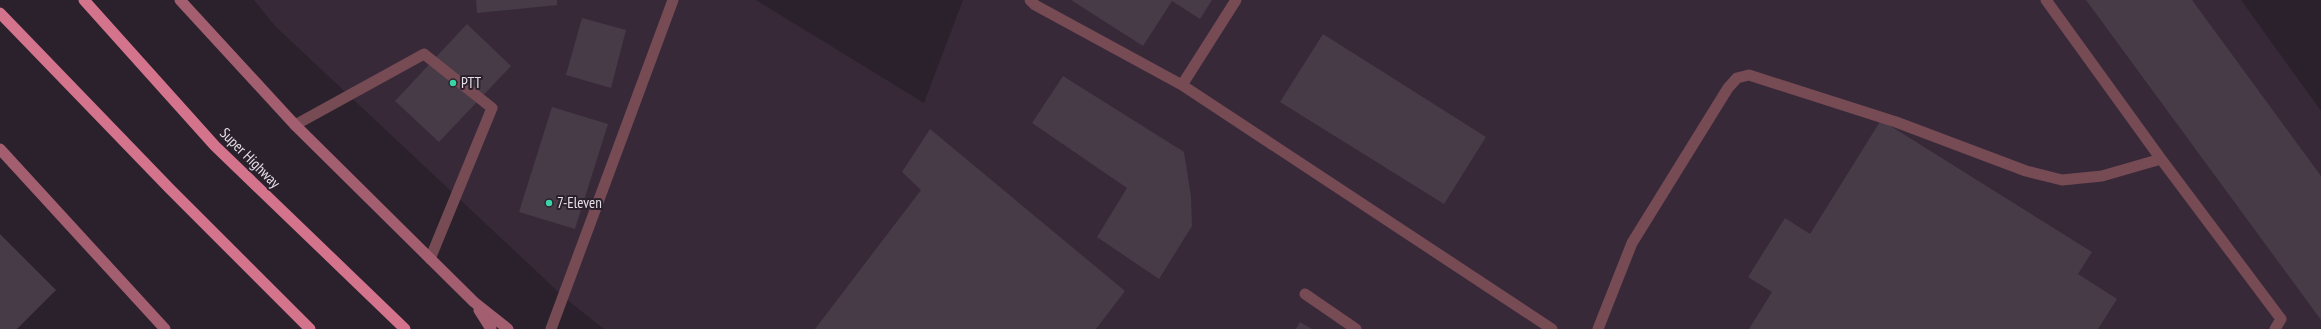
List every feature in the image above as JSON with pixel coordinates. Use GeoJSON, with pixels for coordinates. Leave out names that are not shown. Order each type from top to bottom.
{"type":"FeatureCollection","features":[{"type":"Feature","properties":{"kind":"highway","name":"Super Highway"},"geometry":{"type":"LineString","coordinates":[[84,0],[215,146],[404,329]]}},
{"type":"Feature","properties":{"kind":"highway"},"geometry":{"type":"LineString","coordinates":[[0,13],[170,189],[310,329]]}},
{"type":"Feature","properties":{"kind":"main road"},"geometry":{"type":"LineString","coordinates":[[180,0],[296,125],[474,302],[508,329]]}},
{"type":"Feature","properties":{"kind":"main road"},"geometry":{"type":"LineString","coordinates":[[0,149],[165,329]]}},
{"type":"Feature","properties":{"kind":"main road"},"geometry":{"type":"LineString","coordinates":[[474,302],[491,329]]}},
{"type":"Feature","properties":{"kind":"lane"},"geometry":{"type":"LineString","coordinates":[[551,329],[673,0]]}},
{"type":"Feature","properties":{"kind":"lane"},"geometry":{"type":"LineString","coordinates":[[1030,0],[1035,5],[1182,85],[1552,329]]}},
{"type":"Feature","properties":{"kind":"lane"},"geometry":{"type":"LineString","coordinates":[[1182,85],[1236,0]]}},
{"type":"Feature","properties":{"kind":"lane"},"geometry":{"type":"LineString","coordinates":[[2046,0],[2281,319],[2275,329]]}},
{"type":"Feature","properties":{"kind":"lane"},"geometry":{"type":"LineString","coordinates":[[296,125],[424,54],[492,108],[430,259]]}},
{"type":"Feature","properties":{"kind":"lane"},"geometry":{"type":"LineString","coordinates":[[1598,329],[1632,243],[1728,88],[1737,78],[1749,76],[1896,122],[2026,171],[2062,180],[2102,176],[2162,159]]}},
{"type":"Feature","properties":{"kind":"lane"},"geometry":{"type":"LineString","coordinates":[[1305,294],[1356,329]]}},
{"type":"Feature","properties":{"kind":"shaded area"},"geometry":{"type":"Polygon","coordinates":[[[254,0],[756,0],[924,103],[963,0],[2241,0],[2321,111],[2321,329],[604,329],[566,299],[275,26],[254,0]]]}},
{"type":"Feature","properties":{"kind":"building"},"geometry":{"type":"Polygon","coordinates":[[[476,0],[557,0],[557,5],[477,13],[476,0]]]}},
{"type":"Feature","properties":{"kind":"building"},"geometry":{"type":"Polygon","coordinates":[[[1071,0],[1212,0],[1200,19],[1172,1],[1143,46],[1071,0]]]}},
{"type":"Feature","properties":{"kind":"building"},"geometry":{"type":"Polygon","coordinates":[[[2086,0],[2192,0],[2321,176],[2321,320],[2086,0]]]}},
{"type":"Feature","properties":{"kind":"building"},"geometry":{"type":"Polygon","coordinates":[[[582,18],[626,30],[611,88],[566,75],[582,18]]]}},
{"type":"Feature","properties":{"kind":"building","name":"PTT"},"geometry":{"type":"Polygon","coordinates":[[[467,24],[511,66],[439,142],[395,101],[467,24]]]}},
{"type":"Feature","properties":{"kind":"building"},"geometry":{"type":"Polygon","coordinates":[[[1323,34],[1486,137],[1444,204],[1280,102],[1323,34]]]}},
{"type":"Feature","properties":{"kind":"building"},"geometry":{"type":"Polygon","coordinates":[[[1063,76],[1184,152],[1191,197],[1192,226],[1159,279],[1097,237],[1127,188],[1032,123],[1063,76]]]}},
{"type":"Feature","properties":{"kind":"building"},"geometry":{"type":"Polygon","coordinates":[[[552,107],[608,124],[575,229],[519,212],[552,107]]]}},
{"type":"Feature","properties":{"kind":"building"},"geometry":{"type":"Polygon","coordinates":[[[1881,120],[2092,252],[2078,274],[2117,299],[2098,329],[1749,329],[1772,292],[1748,277],[1785,218],[1810,234],[1881,120]]]}},
{"type":"Feature","properties":{"kind":"building"},"geometry":{"type":"Polygon","coordinates":[[[930,129],[1125,291],[1096,329],[815,329],[921,190],[902,172],[930,129]]]}},
{"type":"Feature","properties":{"kind":"building"},"geometry":{"type":"Polygon","coordinates":[[[0,234],[56,290],[17,329],[0,329],[0,234]]]}},
{"type":"Feature","properties":{"kind":"building"},"geometry":{"type":"Polygon","coordinates":[[[1300,322],[1312,329],[1296,329],[1300,322]]]}},
{"type":"Feature","properties":{"kind":"place","name":"PTT"},"geometry":{"type":"Point","coordinates":[453,83]}},
{"type":"Feature","properties":{"kind":"place","name":"7-Eleven"},"geometry":{"type":"Point","coordinates":[549,203]}}]}
